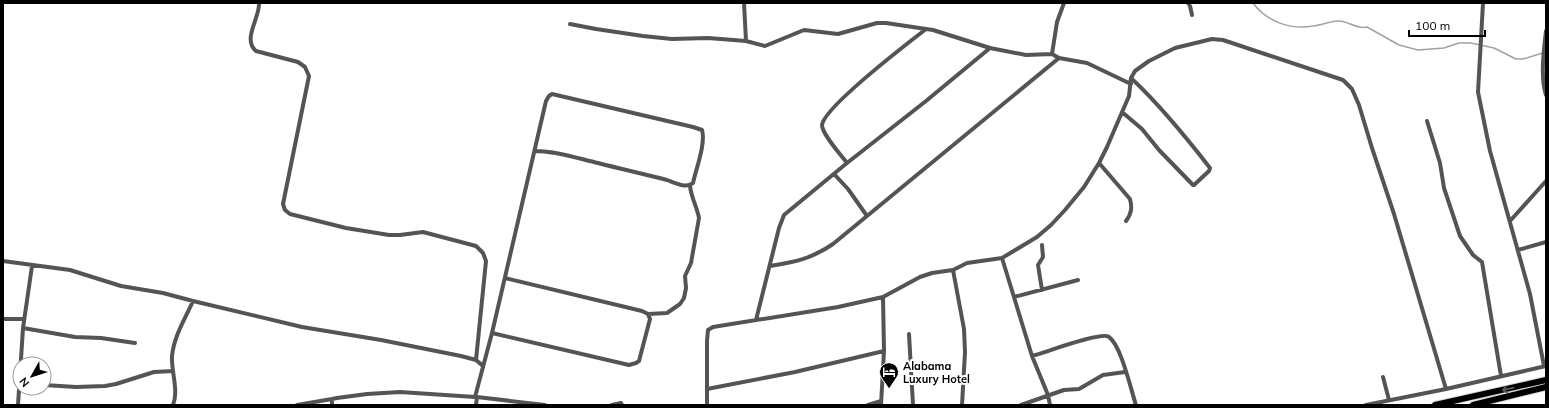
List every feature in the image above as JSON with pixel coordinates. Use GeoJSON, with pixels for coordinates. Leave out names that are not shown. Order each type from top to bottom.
{"type":"FeatureCollection","features":[{"type":"Feature","properties":{"kind":"main road"},"geometry":{"type":"LineString","coordinates":[[1435,405],[1546,380]]}},
{"type":"Feature","properties":{"kind":"main road"},"geometry":{"type":"LineString","coordinates":[[1473,405],[1546,387]]}},
{"type":"Feature","properties":{"kind":"street"},"geometry":{"type":"LineString","coordinates":[[259,3],[259,9],[251,36],[251,43],[254,49],[256,51],[298,62],[305,67],[309,76],[283,204],[285,210],[290,214],[346,228],[389,235],[423,232],[472,244],[480,249],[486,261],[476,360]]}},
{"type":"Feature","properties":{"kind":"street"},"geometry":{"type":"LineString","coordinates":[[744,3],[746,41]]}},
{"type":"Feature","properties":{"kind":"street"},"geometry":{"type":"LineString","coordinates":[[1052,54],[1057,22],[1064,3]]}},
{"type":"Feature","properties":{"kind":"street"},"geometry":{"type":"LineString","coordinates":[[1188,3],[1192,15]]}},
{"type":"Feature","properties":{"kind":"street"},"geometry":{"type":"LineString","coordinates":[[1366,405],[1446,389],[1545,366],[1530,294],[1490,151],[1478,92],[1483,3]]}},
{"type":"Feature","properties":{"kind":"street"},"geometry":{"type":"LineString","coordinates":[[570,24],[643,36],[672,39],[708,38],[746,41],[765,46],[804,30],[838,34],[877,23],[886,23],[946,33],[990,48],[1026,55],[1052,54],[1059,58],[1087,63],[1131,84]]}},
{"type":"Feature","properties":{"kind":"street"},"geometry":{"type":"LineString","coordinates":[[847,163],[823,131],[823,122],[829,112],[845,97],[926,29]]}},
{"type":"Feature","properties":{"kind":"street"},"geometry":{"type":"LineString","coordinates":[[1546,30],[1544,72],[1544,88],[1546,95]]}},
{"type":"Feature","properties":{"kind":"street"},"geometry":{"type":"LineString","coordinates":[[706,405],[708,330],[713,327],[838,307],[883,297],[920,277],[932,273],[953,270],[967,263],[1002,258],[1037,237],[1051,224],[1079,192],[1099,164],[1129,96],[1131,78],[1135,71],[1149,61],[1175,48],[1212,39],[1223,40],[1243,48],[1330,75],[1348,83],[1356,95],[1394,214],[1446,389]]}},
{"type":"Feature","properties":{"kind":"street"},"geometry":{"type":"LineString","coordinates":[[756,320],[779,228],[784,216],[847,163],[990,48]]}},
{"type":"Feature","properties":{"kind":"street"},"geometry":{"type":"LineString","coordinates":[[770,266],[800,261],[819,254],[1059,58]]}},
{"type":"Feature","properties":{"kind":"street"},"geometry":{"type":"LineString","coordinates":[[1122,112],[1142,129],[1158,150],[1192,185],[1194,185],[1209,171],[1210,168],[1188,140],[1143,89],[1131,78]]}},
{"type":"Feature","properties":{"kind":"street"},"geometry":{"type":"LineString","coordinates":[[476,405],[476,397],[483,366],[546,101],[549,96],[552,94],[702,130],[703,134],[700,153],[693,183],[690,186],[691,195],[699,218],[691,263],[685,276],[686,294],[680,304],[671,311],[667,314],[648,314],[642,311],[505,278]]}},
{"type":"Feature","properties":{"kind":"street"},"geometry":{"type":"LineString","coordinates":[[1427,121],[1440,163],[1444,188],[1460,236],[1466,247],[1482,262],[1501,376]]}},
{"type":"Feature","properties":{"kind":"street"},"geometry":{"type":"LineString","coordinates":[[534,151],[547,151],[566,155],[657,177],[684,186],[690,186]]}},
{"type":"Feature","properties":{"kind":"street"},"geometry":{"type":"LineString","coordinates":[[1099,164],[1130,199],[1132,206],[1130,216],[1126,221]]}},
{"type":"Feature","properties":{"kind":"street"},"geometry":{"type":"LineString","coordinates":[[834,174],[848,189],[867,216]]}},
{"type":"Feature","properties":{"kind":"street"},"geometry":{"type":"LineString","coordinates":[[1510,221],[1546,181]]}},
{"type":"Feature","properties":{"kind":"street"},"geometry":{"type":"LineString","coordinates":[[1518,250],[1546,242]]}},
{"type":"Feature","properties":{"kind":"street"},"geometry":{"type":"LineString","coordinates":[[1042,245],[1043,257],[1038,265],[1042,290]]}},
{"type":"Feature","properties":{"kind":"street"},"geometry":{"type":"LineString","coordinates":[[1002,258],[1032,356],[1048,395],[1050,405]]}},
{"type":"Feature","properties":{"kind":"street"},"geometry":{"type":"LineString","coordinates":[[3,261],[70,270],[121,286],[163,293],[302,326],[381,340],[476,360],[483,366]]}},
{"type":"Feature","properties":{"kind":"street"},"geometry":{"type":"LineString","coordinates":[[20,356],[22,328],[32,266]]}},
{"type":"Feature","properties":{"kind":"street"},"geometry":{"type":"LineString","coordinates":[[953,270],[964,329],[965,352],[962,405]]}},
{"type":"Feature","properties":{"kind":"street"},"geometry":{"type":"LineString","coordinates":[[1014,296],[1078,280]]}},
{"type":"Feature","properties":{"kind":"street"},"geometry":{"type":"LineString","coordinates":[[868,405],[881,403],[884,351],[883,297]]}},
{"type":"Feature","properties":{"kind":"street"},"geometry":{"type":"LineString","coordinates":[[173,405],[172,356],[175,341],[193,301]]}},
{"type":"Feature","properties":{"kind":"street"},"geometry":{"type":"LineString","coordinates":[[492,333],[629,364],[636,363],[639,360],[650,319],[648,314]]}},
{"type":"Feature","properties":{"kind":"street"},"geometry":{"type":"LineString","coordinates":[[3,319],[24,319]]}},
{"type":"Feature","properties":{"kind":"street"},"geometry":{"type":"LineString","coordinates":[[22,328],[75,337],[101,338],[135,343]]}},
{"type":"Feature","properties":{"kind":"street"},"geometry":{"type":"LineString","coordinates":[[909,334],[913,405]]}},
{"type":"Feature","properties":{"kind":"street"},"geometry":{"type":"LineString","coordinates":[[1032,356],[1067,346],[1090,337],[1104,335],[1109,337],[1120,350],[1125,372],[1136,405]]}},
{"type":"Feature","properties":{"kind":"street"},"geometry":{"type":"LineString","coordinates":[[707,389],[795,372],[884,351]]}},
{"type":"Feature","properties":{"kind":"street"},"geometry":{"type":"LineString","coordinates":[[52,386],[105,386],[154,372],[173,371]]}},
{"type":"Feature","properties":{"kind":"street"},"geometry":{"type":"LineString","coordinates":[[1021,405],[1064,390],[1083,387],[1103,376],[1125,372]]}},
{"type":"Feature","properties":{"kind":"street"},"geometry":{"type":"LineString","coordinates":[[1383,377],[1388,400]]}},
{"type":"Feature","properties":{"kind":"street"},"geometry":{"type":"LineString","coordinates":[[297,405],[367,394],[400,392],[476,397],[545,405]]}},
{"type":"Feature","properties":{"kind":"street"},"geometry":{"type":"LineString","coordinates":[[332,399],[332,405]]}},
{"type":"Feature","properties":{"kind":"street"},"geometry":{"type":"LineString","coordinates":[[612,405],[621,403],[622,405]]}},
{"type":"Feature","properties":{"kind":"waterway"},"geometry":{"type":"LineString","coordinates":[[1253,3],[1265,15],[1280,23],[1296,27],[1305,27],[1341,21],[1363,28],[1367,27],[1399,45],[1418,50],[1444,48],[1459,43],[1471,43],[1494,48],[1516,59],[1523,59],[1546,52]]}},
{"type":"Feature","properties":{"kind":"place","name":"Alabama Luxury Hotel"},"geometry":{"type":"Point","coordinates":[889,389]}}]}
